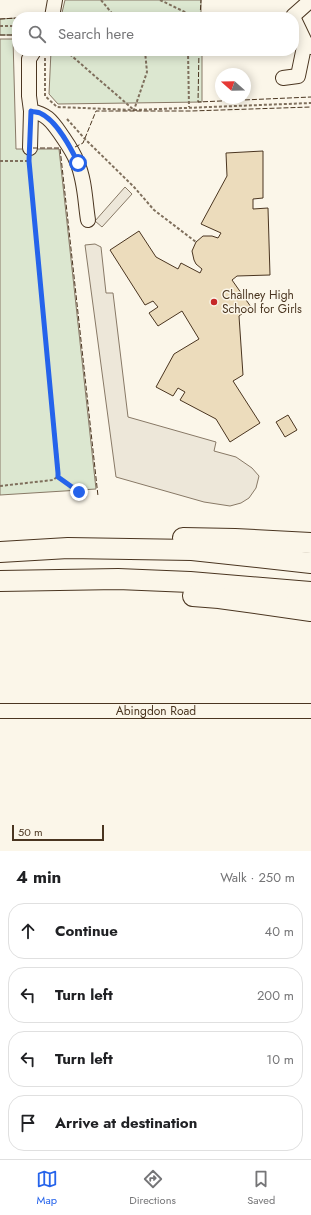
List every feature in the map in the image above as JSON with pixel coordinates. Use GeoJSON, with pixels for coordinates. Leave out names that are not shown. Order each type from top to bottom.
{"type":"FeatureCollection","features":[{"type":"Feature","properties":{"kind":"highway"},"geometry":{"type":"LineString","coordinates":[[68,548],[117,540],[154,537],[235,538],[311,543]]}},
{"type":"Feature","properties":{"kind":"highway"},"geometry":{"type":"LineString","coordinates":[[0,552],[68,548],[192,550],[311,563]]}},
{"type":"Feature","properties":{"kind":"highway"},"geometry":{"type":"LineString","coordinates":[[0,581],[118,579],[190,582],[311,592]]}},
{"type":"Feature","properties":{"kind":"highway"},"geometry":{"type":"LineString","coordinates":[[34,580],[78,586],[219,598],[311,611]]}},
{"type":"Feature","properties":{"kind":"street"},"geometry":{"type":"LineString","coordinates":[[53,12],[55,0]]}},
{"type":"Feature","properties":{"kind":"street"},"geometry":{"type":"LineString","coordinates":[[297,12],[311,0]]}},
{"type":"Feature","properties":{"kind":"street"},"geometry":{"type":"LineString","coordinates":[[283,78],[298,76],[308,45],[299,30]]}},
{"type":"Feature","properties":{"kind":"street"},"geometry":{"type":"LineString","coordinates":[[30,155],[31,111],[29,96],[29,59],[34,56]]}},
{"type":"Feature","properties":{"kind":"street"},"geometry":{"type":"LineString","coordinates":[[31,111],[40,113],[51,121],[71,149],[78,163],[88,220]]}},
{"type":"Feature","properties":{"kind":"street","name":"Abingdon Road"},"geometry":{"type":"LineString","coordinates":[[0,711],[311,711]]}},
{"type":"Feature","properties":{"kind":"path"},"geometry":{"type":"LineString","coordinates":[[101,0],[110,12]]}},
{"type":"Feature","properties":{"kind":"path"},"geometry":{"type":"LineString","coordinates":[[160,0],[186,12]]}},
{"type":"Feature","properties":{"kind":"path"},"geometry":{"type":"LineString","coordinates":[[0,26],[12,26]]}},
{"type":"Feature","properties":{"kind":"path"},"geometry":{"type":"LineString","coordinates":[[40,56],[45,96],[62,113]]}},
{"type":"Feature","properties":{"kind":"path"},"geometry":{"type":"LineString","coordinates":[[72,56],[134,110]]}},
{"type":"Feature","properties":{"kind":"path"},"geometry":{"type":"LineString","coordinates":[[134,110],[147,72],[145,56]]}},
{"type":"Feature","properties":{"kind":"path"},"geometry":{"type":"LineString","coordinates":[[188,56],[189,107]]}},
{"type":"Feature","properties":{"kind":"path"},"geometry":{"type":"LineString","coordinates":[[57,108],[134,110],[311,103]]}},
{"type":"Feature","properties":{"kind":"path"},"geometry":{"type":"LineString","coordinates":[[67,118],[85,139],[134,187],[154,210],[196,242]]}},
{"type":"Feature","properties":{"kind":"path"},"geometry":{"type":"LineString","coordinates":[[0,161],[30,155],[58,477]]}},
{"type":"Feature","properties":{"kind":"path"},"geometry":{"type":"LineString","coordinates":[[0,486],[53,480],[58,477]]}},
{"type":"Feature","properties":{"kind":"path"},"geometry":{"type":"LineString","coordinates":[[58,477],[79,492]]}},
{"type":"Feature","properties":{"kind":"green space"},"geometry":{"type":"Polygon","coordinates":[[[65,0],[201,0],[201,12],[62,12],[65,0]]]}},
{"type":"Feature","properties":{"kind":"green space"},"geometry":{"type":"Polygon","coordinates":[[[12,18],[12,35],[0,35],[0,19],[12,18]]]}},
{"type":"Feature","properties":{"kind":"green space"},"geometry":{"type":"Polygon","coordinates":[[[0,39],[12,39],[16,149],[59,149],[96,489],[0,495],[0,39]]]}},
{"type":"Feature","properties":{"kind":"green space"},"geometry":{"type":"Polygon","coordinates":[[[51,56],[202,56],[202,102],[58,104],[49,94],[51,56]]]}},
{"type":"Feature","properties":{"kind":"shaded area"},"geometry":{"type":"Polygon","coordinates":[[[125,187],[132,194],[102,227],[95,221],[125,187]]]}},
{"type":"Feature","properties":{"kind":"shaded area"},"geometry":{"type":"Polygon","coordinates":[[[95,244],[101,247],[106,293],[113,293],[128,417],[216,442],[214,451],[236,457],[252,468],[259,476],[256,488],[249,498],[241,503],[230,506],[204,502],[116,477],[85,245],[95,244]]]}},
{"type":"Feature","properties":{"kind":"building"},"geometry":{"type":"Polygon","coordinates":[[[263,151],[263,198],[253,199],[253,209],[268,208],[270,275],[237,276],[232,280],[251,307],[239,316],[243,375],[233,381],[260,423],[230,442],[216,419],[180,400],[185,392],[178,388],[173,396],[156,387],[174,354],[199,339],[182,311],[158,326],[149,313],[158,307],[153,301],[145,305],[110,250],[139,231],[156,257],[178,269],[181,263],[200,273],[202,269],[196,264],[192,251],[196,242],[203,236],[218,238],[221,233],[201,224],[227,176],[226,153],[263,151]]]}},
{"type":"Feature","properties":{"kind":"building"},"geometry":{"type":"Polygon","coordinates":[[[288,415],[297,430],[285,437],[276,422],[288,415]]]}},
{"type":"Feature","properties":{"kind":"fence"},"geometry":{"type":"LineString","coordinates":[[200,12],[201,0]]}},
{"type":"Feature","properties":{"kind":"fence"},"geometry":{"type":"LineString","coordinates":[[0,19],[12,18]]}},
{"type":"Feature","properties":{"kind":"fence"},"geometry":{"type":"LineString","coordinates":[[0,35],[12,35]]}},
{"type":"Feature","properties":{"kind":"fence"},"geometry":{"type":"LineString","coordinates":[[199,56],[198,102],[311,97]]}},
{"type":"Feature","properties":{"kind":"fence"},"geometry":{"type":"LineString","coordinates":[[75,147],[83,143],[96,111],[191,111],[311,107]]}},
{"type":"Feature","properties":{"kind":"fence"},"geometry":{"type":"LineString","coordinates":[[33,148],[60,148],[98,496]]}},
{"type":"Feature","properties":{"kind":"place","name":"Challney High School for Girls"},"geometry":{"type":"Point","coordinates":[214,302]}},
{"type":"Feature","properties":{"kind":"route"},"geometry":{"type":"LineString","coordinates":[[78,163],[71,149],[51,121],[40,113],[31,111],[29,161],[58,477],[79,492]]}}]}
